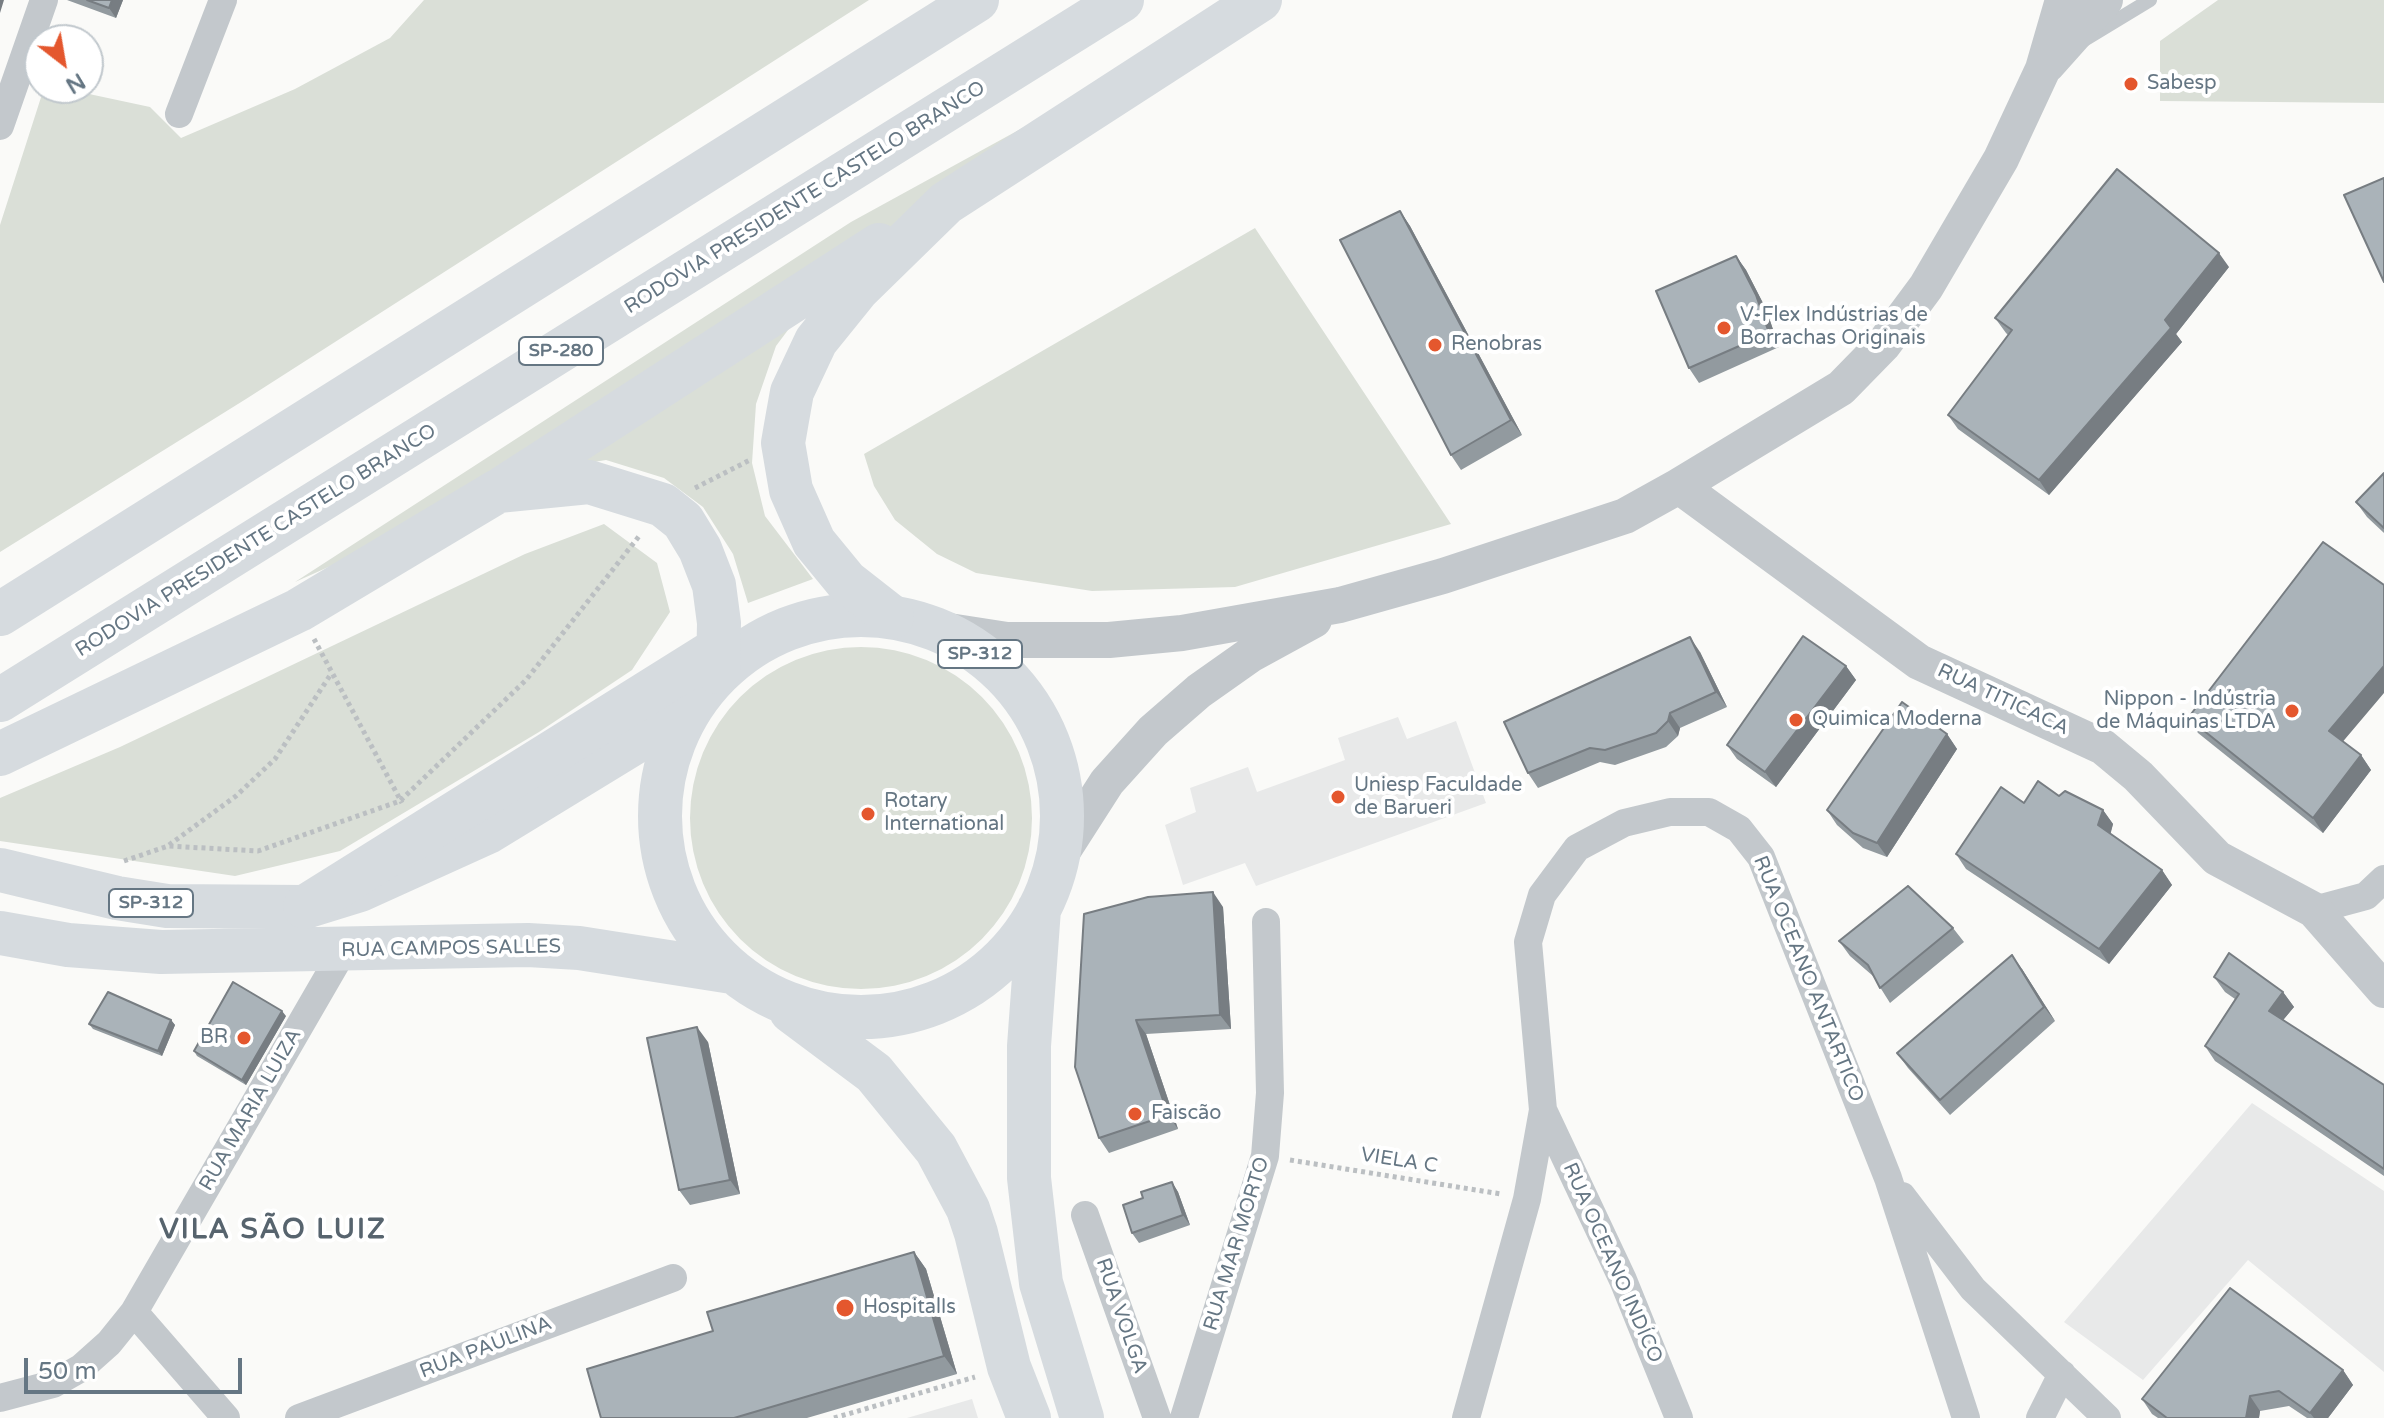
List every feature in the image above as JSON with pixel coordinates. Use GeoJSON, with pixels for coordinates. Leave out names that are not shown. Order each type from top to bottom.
{"type":"FeatureCollection","features":[{"type":"Feature","properties":{"kind":"main road"},"geometry":{"type":"LineString","coordinates":[[0,614],[977,0]]}},
{"type":"Feature","properties":{"kind":"main road","name":"RODOVIA PRESIDENTE CASTELO BRANCO"},"geometry":{"type":"LineString","coordinates":[[0,700],[1122,0]]}},
{"type":"Feature","properties":{"kind":"main road"},"geometry":{"type":"LineString","coordinates":[[0,754],[299,610],[498,491],[709,352],[1260,0]]}},
{"type":"Feature","properties":{"kind":"main road"},"geometry":{"type":"LineString","coordinates":[[892,617],[846,581],[814,542],[791,490],[783,443],[792,392],[816,341],[858,289],[946,203]]}},
{"type":"Feature","properties":{"kind":"main road"},"geometry":{"type":"LineString","coordinates":[[498,491],[589,482],[663,505],[683,521],[700,549],[714,585],[719,660],[672,747],[662,781],[659,823],[665,866],[687,917],[702,941],[732,972]]}},
{"type":"Feature","properties":{"kind":"main road","name":"SP-312"},"geometry":{"type":"LineString","coordinates":[[719,660],[807,623],[855,615],[892,617],[936,629],[972,648],[1004,673],[1029,705],[1048,741],[1059,779],[1063,820],[1057,860],[1039,909],[1029,1046],[1029,1178],[1041,1283],[1082,1418]]}},
{"type":"Feature","properties":{"kind":"main road"},"geometry":{"type":"LineString","coordinates":[[261,928],[719,660]]}},
{"type":"Feature","properties":{"kind":"main road","name":"RUA CAMPOS SALLES"},"geometry":{"type":"LineString","coordinates":[[0,933],[116,950],[261,928],[360,890],[488,832],[691,708]]}},
{"type":"Feature","properties":{"kind":"main road","name":"RUA CAMPOS SALLES"},"geometry":{"type":"LineString","coordinates":[[0,870],[261,928],[343,951],[464,945],[541,946],[627,955],[732,972]]}},
{"type":"Feature","properties":{"kind":"main road"},"geometry":{"type":"LineString","coordinates":[[773,998],[809,1011],[847,1017],[886,1015],[924,1007],[959,991],[991,969],[1018,941],[1039,909]]}},
{"type":"Feature","properties":{"kind":"main road","name":"SP-312"},"geometry":{"type":"LineString","coordinates":[[732,972],[773,998],[874,1073],[936,1149],[968,1209],[1009,1367],[1029,1418]]}},
{"type":"Feature","properties":{"kind":"street"},"geometry":{"type":"LineString","coordinates":[[0,126],[44,0]]}},
{"type":"Feature","properties":{"kind":"street"},"geometry":{"type":"LineString","coordinates":[[179,114],[223,0]]}},
{"type":"Feature","properties":{"kind":"street"},"geometry":{"type":"LineString","coordinates":[[2051,61],[2063,0]]}},
{"type":"Feature","properties":{"kind":"street"},"geometry":{"type":"LineString","coordinates":[[936,629],[1007,640],[1109,640],[1182,633],[1340,605],[1443,576],[1625,516],[1841,388],[1883,345],[1955,239],[2001,159],[2051,61],[2105,0]]}},
{"type":"Feature","properties":{"kind":"street","name":"RUA TITICACA"},"geometry":{"type":"LineString","coordinates":[[1679,486],[1919,662],[2103,747],[2138,776],[2217,858],[2314,910],[2384,990]]}},
{"type":"Feature","properties":{"kind":"street"},"geometry":{"type":"LineString","coordinates":[[1057,860],[1107,782],[1153,731],[1199,691],[1250,655],[1340,605]]}},
{"type":"Feature","properties":{"kind":"street","name":"RUA OCEANO ANTARTICO"},"geometry":{"type":"LineString","coordinates":[[1466,1418],[1527,1199],[1543,1110],[1528,942],[1542,895],[1577,848],[1624,823],[1670,812],[1709,812],[1739,829],[1761,857],[1888,1178]]}},
{"type":"Feature","properties":{"kind":"street"},"geometry":{"type":"LineString","coordinates":[[2314,910],[2378,891]]}},
{"type":"Feature","properties":{"kind":"street","name":"RUA MAR MORTO"},"geometry":{"type":"LineString","coordinates":[[1184,1418],[1265,1156],[1270,1093],[1266,922]]}},
{"type":"Feature","properties":{"kind":"street","name":"RUA MARIA LUIZA"},"geometry":{"type":"LineString","coordinates":[[0,1398],[53,1384],[81,1368],[109,1343],[134,1312],[343,951]]}},
{"type":"Feature","properties":{"kind":"street","name":"RUA OCEANO INDÍCO"},"geometry":{"type":"LineString","coordinates":[[1543,1110],[1623,1280],[1679,1418]]}},
{"type":"Feature","properties":{"kind":"street"},"geometry":{"type":"LineString","coordinates":[[1888,1178],[1973,1289],[2107,1418]]}},
{"type":"Feature","properties":{"kind":"street"},"geometry":{"type":"LineString","coordinates":[[1888,1178],[1966,1418]]}},
{"type":"Feature","properties":{"kind":"street","name":"RUA VOLGA"},"geometry":{"type":"LineString","coordinates":[[1085,1215],[1157,1418]]}},
{"type":"Feature","properties":{"kind":"street","name":"RUA PAULINA"},"geometry":{"type":"LineString","coordinates":[[299,1418],[673,1278]]}},
{"type":"Feature","properties":{"kind":"street"},"geometry":{"type":"LineString","coordinates":[[134,1312],[226,1418]]}},
{"type":"Feature","properties":{"kind":"street"},"geometry":{"type":"LineString","coordinates":[[1009,1367],[1016,1418]]}},
{"type":"Feature","properties":{"kind":"street"},"geometry":{"type":"LineString","coordinates":[[2040,1418],[2062,1374]]}},
{"type":"Feature","properties":{"kind":"lane"},"geometry":{"type":"LineString","coordinates":[[2051,61],[2150,0]]}},
{"type":"Feature","properties":{"kind":"path"},"geometry":{"type":"LineString","coordinates":[[168,846],[258,851],[400,801],[526,680],[663,505],[783,443]]}},
{"type":"Feature","properties":{"kind":"path"},"geometry":{"type":"LineString","coordinates":[[299,610],[400,801],[407,808]]}},
{"type":"Feature","properties":{"kind":"path"},"geometry":{"type":"LineString","coordinates":[[109,866],[168,846],[236,796],[275,759],[331,674]]}},
{"type":"Feature","properties":{"kind":"path","name":"VIELA C"},"geometry":{"type":"LineString","coordinates":[[1265,1156],[1527,1199]]}},
{"type":"Feature","properties":{"kind":"path"},"geometry":{"type":"LineString","coordinates":[[834,1418],[1009,1367]]}},
{"type":"Feature","properties":{"kind":"shaded area"},"geometry":{"type":"Polygon","coordinates":[[[424,0],[869,0],[246,399],[0,552],[0,225],[39,104],[104,104],[104,97],[150,107],[181,138],[295,89],[390,38],[424,0]]]}},
{"type":"Feature","properties":{"kind":"shaded area"},"geometry":{"type":"Polygon","coordinates":[[[2218,0],[2384,0],[2384,103],[2160,101],[2160,41],[2218,0]]]}},
{"type":"Feature","properties":{"kind":"shaded area"},"geometry":{"type":"Polygon","coordinates":[[[1057,109],[821,286],[776,346],[756,404],[752,463],[765,516],[813,579],[748,603],[733,554],[703,507],[664,478],[606,460],[545,470],[295,582],[851,222],[1057,109]]]}},
{"type":"Feature","properties":{"kind":"shaded area"},"geometry":{"type":"Polygon","coordinates":[[[1255,228],[1451,524],[1235,587],[1092,591],[976,573],[937,554],[895,520],[874,486],[864,454],[1255,228]]]}},
{"type":"Feature","properties":{"kind":"shaded area"},"geometry":{"type":"Polygon","coordinates":[[[604,524],[657,563],[670,612],[632,670],[539,732],[340,851],[235,876],[0,841],[0,798],[120,747],[525,554],[604,524]]]}},
{"type":"Feature","properties":{"kind":"shaded area"},"geometry":{"type":"Polygon","coordinates":[[[861,647],[894,650],[927,660],[956,676],[982,697],[1003,723],[1019,752],[1029,785],[1032,818],[1029,851],[1019,884],[1003,913],[982,939],[956,960],[927,976],[894,986],[861,989],[828,986],[795,976],[766,960],[740,939],[719,913],[703,884],[693,851],[690,818],[693,785],[703,752],[719,723],[740,697],[766,676],[795,660],[828,650],[861,647]]]}},
{"type":"Feature","properties":{"kind":"shaded area","name":"Uniesp Faculdade de Barueri"},"geometry":{"type":"Polygon","coordinates":[[[1398,717],[1407,739],[1456,721],[1486,803],[1256,886],[1245,863],[1183,885],[1165,825],[1196,812],[1190,788],[1248,767],[1257,792],[1345,760],[1338,738],[1398,717]]]}},
{"type":"Feature","properties":{"kind":"shaded area"},"geometry":{"type":"Polygon","coordinates":[[[2252,1103],[2384,1191],[2384,1372],[2248,1260],[2143,1380],[2064,1322],[2252,1103]]]}},
{"type":"Feature","properties":{"kind":"shaded area"},"geometry":{"type":"Polygon","coordinates":[[[972,1399],[978,1418],[907,1418],[972,1399]]]}},
{"type":"Feature","properties":{"kind":"building"},"geometry":{"type":"Polygon","coordinates":[[[87,0],[112,0],[109,8],[87,0]]]}},
{"type":"Feature","properties":{"kind":"building"},"geometry":{"type":"Polygon","coordinates":[[[2117,169],[2219,253],[2165,320],[2171,328],[2039,480],[1948,415],[2012,330],[1995,318],[2117,169]]]}},
{"type":"Feature","properties":{"kind":"building"},"geometry":{"type":"Polygon","coordinates":[[[2384,178],[2384,282],[2344,195],[2384,178]]]}},
{"type":"Feature","properties":{"kind":"building","name":"Renobras"},"geometry":{"type":"Polygon","coordinates":[[[1400,211],[1511,420],[1451,455],[1340,240],[1400,211]]]}},
{"type":"Feature","properties":{"kind":"building","name":"V-Flex Indústrias de Borrachas Originais"},"geometry":{"type":"Polygon","coordinates":[[[1736,256],[1756,295],[1769,333],[1689,368],[1656,291],[1736,256]]]}},
{"type":"Feature","properties":{"kind":"building"},"geometry":{"type":"Polygon","coordinates":[[[2384,473],[2384,528],[2356,502],[2384,473]]]}},
{"type":"Feature","properties":{"kind":"building","name":"Nippon - Indústria de Máquinas LTDA"},"geometry":{"type":"Polygon","coordinates":[[[2323,542],[2384,585],[2384,666],[2329,731],[2361,755],[2313,818],[2188,718],[2323,542]]]}},
{"type":"Feature","properties":{"kind":"building","name":"Quimica Moderna"},"geometry":{"type":"Polygon","coordinates":[[[1803,636],[1846,666],[1765,772],[1727,745],[1803,636]]]}},
{"type":"Feature","properties":{"kind":"building"},"geometry":{"type":"Polygon","coordinates":[[[1690,637],[1716,692],[1670,713],[1668,721],[1656,733],[1605,750],[1590,748],[1528,773],[1504,722],[1690,637]]]}},
{"type":"Feature","properties":{"kind":"building"},"geometry":{"type":"Polygon","coordinates":[[[1902,702],[1947,734],[1877,843],[1853,833],[1827,810],[1902,702]]]}},
{"type":"Feature","properties":{"kind":"building"},"geometry":{"type":"Polygon","coordinates":[[[2038,781],[2059,796],[2065,791],[2103,810],[2098,825],[2162,870],[2099,949],[1956,854],[2001,787],[2024,803],[2038,781]]]}},
{"type":"Feature","properties":{"kind":"building"},"geometry":{"type":"Polygon","coordinates":[[[1908,886],[1953,928],[1880,988],[1868,965],[1839,941],[1908,886]]]}},
{"type":"Feature","properties":{"kind":"building"},"geometry":{"type":"Polygon","coordinates":[[[1213,892],[1220,1015],[1136,1020],[1168,1115],[1099,1138],[1075,1067],[1084,914],[1148,897],[1213,892]]]}},
{"type":"Feature","properties":{"kind":"building"},"geometry":{"type":"Polygon","coordinates":[[[2229,953],[2283,992],[2269,1011],[2384,1085],[2384,1169],[2205,1046],[2239,994],[2214,977],[2229,953]]]}},
{"type":"Feature","properties":{"kind":"building"},"geometry":{"type":"Polygon","coordinates":[[[2012,955],[2044,1007],[1940,1100],[1897,1053],[2012,955]]]}},
{"type":"Feature","properties":{"kind":"building","name":"BR"},"geometry":{"type":"Polygon","coordinates":[[[233,982],[282,1011],[242,1080],[194,1051],[233,982]]]}},
{"type":"Feature","properties":{"kind":"building","name":"BR"},"geometry":{"type":"Polygon","coordinates":[[[108,992],[171,1020],[158,1051],[89,1024],[108,992]]]}},
{"type":"Feature","properties":{"kind":"building"},"geometry":{"type":"Polygon","coordinates":[[[697,1027],[730,1180],[679,1190],[647,1038],[697,1027]]]}},
{"type":"Feature","properties":{"kind":"building"},"geometry":{"type":"Polygon","coordinates":[[[1172,1182],[1183,1215],[1132,1233],[1123,1205],[1143,1198],[1141,1192],[1172,1182]]]}},
{"type":"Feature","properties":{"kind":"building","name":"HospitalIs"},"geometry":{"type":"Polygon","coordinates":[[[914,1252],[944,1356],[734,1418],[601,1418],[587,1369],[713,1331],[707,1312],[914,1252]]]}},
{"type":"Feature","properties":{"kind":"building"},"geometry":{"type":"Polygon","coordinates":[[[2230,1288],[2343,1370],[2310,1413],[2279,1391],[2250,1396],[2246,1418],[2167,1418],[2142,1399],[2230,1288]]]}},
{"type":"Feature","properties":{"kind":"place","name":"Sabesp"},"geometry":{"type":"Point","coordinates":[2131,84]}},
{"type":"Feature","properties":{"kind":"place","name":"V-Flex Indústrias de Borrachas Originais"},"geometry":{"type":"Point","coordinates":[1724,328]}},
{"type":"Feature","properties":{"kind":"place","name":"Renobras"},"geometry":{"type":"Point","coordinates":[1435,345]}},
{"type":"Feature","properties":{"kind":"place","name":"Nippon - Indústria de Máquinas LTDA"},"geometry":{"type":"Point","coordinates":[2292,711]}},
{"type":"Feature","properties":{"kind":"place","name":"Quimica Moderna"},"geometry":{"type":"Point","coordinates":[1796,720]}},
{"type":"Feature","properties":{"kind":"place","name":"Uniesp Faculdade de Barueri"},"geometry":{"type":"Point","coordinates":[1338,797]}},
{"type":"Feature","properties":{"kind":"place","name":"Rotary International"},"geometry":{"type":"Point","coordinates":[868,814]}},
{"type":"Feature","properties":{"kind":"place","name":"BR"},"geometry":{"type":"Point","coordinates":[244,1038]}},
{"type":"Feature","properties":{"kind":"place","name":"Faiscão"},"geometry":{"type":"Point","coordinates":[1135,1114]}},
{"type":"Feature","properties":{"kind":"place","name":"HospitalIs"},"geometry":{"type":"Point","coordinates":[845,1308]}},
{"type":"Feature","properties":{"kind":"district","name":"VILA SÃO LUIZ"},"geometry":{"type":"Point","coordinates":[273,1231]}}]}
